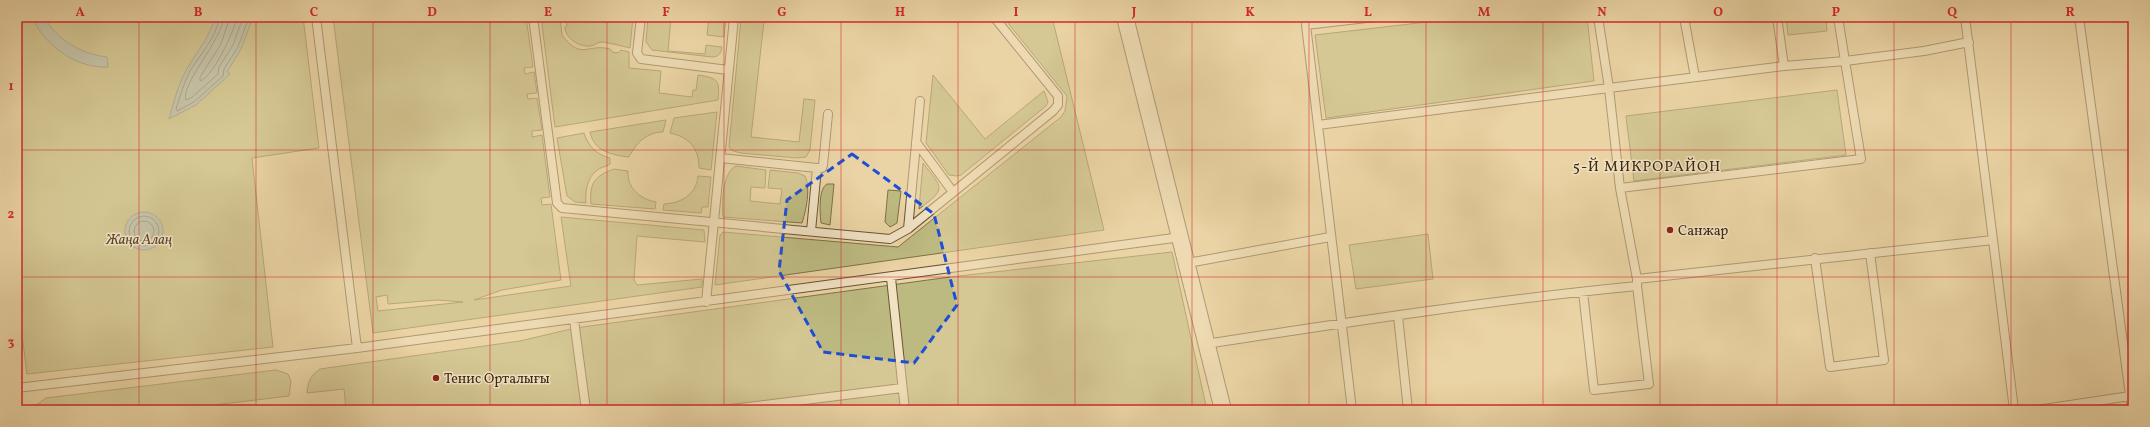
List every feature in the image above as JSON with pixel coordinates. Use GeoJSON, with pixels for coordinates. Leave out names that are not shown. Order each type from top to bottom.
{"type":"FeatureCollection","features":[{"type":"Feature","properties":{"kind":"street"},"geometry":{"type":"LineString","coordinates":[[1125,17],[1188,263],[1206,344],[1223,410]]}},
{"type":"Feature","properties":{"kind":"lane"},"geometry":{"type":"LineString","coordinates":[[316,17],[357,348]]}},
{"type":"Feature","properties":{"kind":"lane"},"geometry":{"type":"LineString","coordinates":[[533,17],[559,206],[562,208],[890,239],[908,229],[1053,111],[1058,105],[1058,96],[994,17]]}},
{"type":"Feature","properties":{"kind":"lane"},"geometry":{"type":"LineString","coordinates":[[641,17],[637,53],[641,59],[728,70]]}},
{"type":"Feature","properties":{"kind":"lane"},"geometry":{"type":"LineString","coordinates":[[1352,410],[1330,237],[1306,25],[1374,17]]}},
{"type":"Feature","properties":{"kind":"lane"},"geometry":{"type":"LineString","coordinates":[[1583,292],[1594,390],[1649,384],[1637,282],[1620,188],[1609,88],[1598,17]]}},
{"type":"Feature","properties":{"kind":"lane"},"geometry":{"type":"LineString","coordinates":[[1684,17],[1695,76]]}},
{"type":"Feature","properties":{"kind":"lane"},"geometry":{"type":"LineString","coordinates":[[1777,17],[1784,66]]}},
{"type":"Feature","properties":{"kind":"lane"},"geometry":{"type":"LineString","coordinates":[[1620,188],[1861,159],[1838,17]]}},
{"type":"Feature","properties":{"kind":"lane"},"geometry":{"type":"LineString","coordinates":[[1965,17],[2014,410]]}},
{"type":"Feature","properties":{"kind":"lane"},"geometry":{"type":"LineString","coordinates":[[2079,17],[2132,410]]}},
{"type":"Feature","properties":{"kind":"lane"},"geometry":{"type":"LineString","coordinates":[[706,302],[734,18]]}},
{"type":"Feature","properties":{"kind":"lane"},"geometry":{"type":"LineString","coordinates":[[1318,125],[1695,76],[1845,61],[1924,51],[1968,42]]}},
{"type":"Feature","properties":{"kind":"lane"},"geometry":{"type":"LineString","coordinates":[[908,229],[920,101]]}},
{"type":"Feature","properties":{"kind":"lane"},"geometry":{"type":"LineString","coordinates":[[720,158],[822,168],[828,114]]}},
{"type":"Feature","properties":{"kind":"lane"},"geometry":{"type":"LineString","coordinates":[[916,142],[953,192]]}},
{"type":"Feature","properties":{"kind":"lane"},"geometry":{"type":"LineString","coordinates":[[811,231],[818,168]]}},
{"type":"Feature","properties":{"kind":"lane"},"geometry":{"type":"LineString","coordinates":[[17,388],[357,348],[574,320],[891,278],[1181,237]]}},
{"type":"Feature","properties":{"kind":"lane"},"geometry":{"type":"LineString","coordinates":[[1188,263],[1330,237]]}},
{"type":"Feature","properties":{"kind":"lane"},"geometry":{"type":"LineString","coordinates":[[1206,344],[1398,316],[1583,292],[1637,282],[1815,258],[1993,240]]}},
{"type":"Feature","properties":{"kind":"lane"},"geometry":{"type":"LineString","coordinates":[[1815,258],[1830,367],[1884,360],[1870,253]]}},
{"type":"Feature","properties":{"kind":"lane"},"geometry":{"type":"LineString","coordinates":[[891,278],[904,410]]}},
{"type":"Feature","properties":{"kind":"lane"},"geometry":{"type":"LineString","coordinates":[[1398,316],[1408,410]]}},
{"type":"Feature","properties":{"kind":"lane"},"geometry":{"type":"LineString","coordinates":[[574,320],[586,410]]}},
{"type":"Feature","properties":{"kind":"lane"},"geometry":{"type":"LineString","coordinates":[[723,410],[902,388]]}},
{"type":"Feature","properties":{"kind":"lane"},"geometry":{"type":"LineString","coordinates":[[2037,410],[2130,396]]}},
{"type":"Feature","properties":{"kind":"highlighted area"},"geometry":{"type":"Polygon","coordinates":[[[852,154],[934,214],[957,305],[914,363],[823,352],[779,271],[787,200],[852,154]]]}},
{"type":"Feature","properties":{"kind":"green space","name":"Жаңа Алаң"},"geometry":{"type":"Polygon","coordinates":[[[17,17],[303,17],[319,148],[252,158],[273,347],[27,374],[17,296],[17,17]]]}},
{"type":"Feature","properties":{"kind":"green space"},"geometry":{"type":"Polygon","coordinates":[[[333,17],[526,17],[533,67],[524,68],[525,74],[534,72],[537,93],[527,94],[528,99],[537,98],[542,130],[532,131],[532,137],[542,135],[550,197],[541,198],[542,205],[551,204],[561,280],[502,290],[474,300],[571,286],[561,217],[704,230],[705,242],[637,236],[634,280],[637,285],[702,279],[702,287],[373,333],[333,17]],[[387,295],[376,297],[378,311],[463,302],[437,300],[388,304],[387,295]]]}},
{"type":"Feature","properties":{"kind":"green space"},"geometry":{"type":"Polygon","coordinates":[[[541,17],[560,17],[562,35],[574,47],[585,50],[596,48],[610,49],[612,52],[618,53],[621,50],[629,52],[629,68],[661,71],[659,93],[692,97],[693,90],[696,90],[698,75],[710,77],[716,81],[719,88],[718,100],[555,127],[541,17]]]}},
{"type":"Feature","properties":{"kind":"green space"},"geometry":{"type":"Polygon","coordinates":[[[565,17],[633,17],[630,48],[602,42],[590,46],[581,45],[573,41],[567,35],[565,17]]]}},
{"type":"Feature","properties":{"kind":"green space"},"geometry":{"type":"Polygon","coordinates":[[[648,17],[671,17],[668,51],[705,54],[706,45],[722,47],[721,52],[718,56],[712,57],[652,50],[646,42],[648,17]]]}},
{"type":"Feature","properties":{"kind":"green space"},"geometry":{"type":"Polygon","coordinates":[[[709,17],[726,17],[724,37],[707,35],[709,17]]]}},
{"type":"Feature","properties":{"kind":"green space"},"geometry":{"type":"Polygon","coordinates":[[[1003,17],[1052,17],[1104,230],[715,285],[720,235],[723,232],[898,247],[1061,117],[1065,111],[1067,96],[1003,17]]]}},
{"type":"Feature","properties":{"kind":"green space"},"geometry":{"type":"Polygon","coordinates":[[[1470,17],[1587,17],[1594,81],[1326,118],[1315,35],[1470,17]]]}},
{"type":"Feature","properties":{"kind":"green space"},"geometry":{"type":"Polygon","coordinates":[[[1786,17],[1826,17],[1827,31],[1788,35],[1786,17]]]}},
{"type":"Feature","properties":{"kind":"green space"},"geometry":{"type":"Polygon","coordinates":[[[741,19],[764,21],[751,137],[799,142],[804,99],[815,100],[810,150],[806,157],[797,158],[740,153],[731,150],[729,147],[741,19]]]}},
{"type":"Feature","properties":{"kind":"green space"},"geometry":{"type":"Polygon","coordinates":[[[933,75],[985,139],[1044,91],[1048,102],[1046,106],[961,175],[949,175],[926,143],[933,75]]]}},
{"type":"Feature","properties":{"kind":"green space"},"geometry":{"type":"Polygon","coordinates":[[[1837,90],[1846,155],[1634,181],[1626,116],[1837,90]]]}},
{"type":"Feature","properties":{"kind":"green space"},"geometry":{"type":"Polygon","coordinates":[[[717,112],[711,170],[699,168],[699,161],[692,144],[683,137],[670,133],[674,118],[717,112]]]}},
{"type":"Feature","properties":{"kind":"green space"},"geometry":{"type":"Polygon","coordinates":[[[666,120],[663,132],[657,132],[647,136],[635,147],[629,157],[617,155],[600,148],[592,139],[590,132],[666,120]]]}},
{"type":"Feature","properties":{"kind":"green space"},"geometry":{"type":"Polygon","coordinates":[[[584,133],[588,142],[597,152],[610,158],[610,164],[598,170],[590,178],[586,190],[586,203],[575,202],[567,196],[557,138],[584,133]]]}},
{"type":"Feature","properties":{"kind":"green space"},"geometry":{"type":"Polygon","coordinates":[[[923,163],[935,178],[939,188],[934,197],[919,209],[923,163]]]}},
{"type":"Feature","properties":{"kind":"green space"},"geometry":{"type":"Polygon","coordinates":[[[736,166],[766,170],[765,188],[751,187],[750,201],[780,204],[782,189],[768,188],[770,170],[798,173],[805,176],[808,193],[802,223],[723,217],[722,204],[724,188],[728,174],[736,166]]]}},
{"type":"Feature","properties":{"kind":"green space"},"geometry":{"type":"Polygon","coordinates":[[[614,169],[628,171],[628,177],[632,187],[640,195],[650,201],[656,202],[655,209],[591,204],[591,191],[595,181],[602,174],[614,169]]]}},
{"type":"Feature","properties":{"kind":"green space"},"geometry":{"type":"Polygon","coordinates":[[[698,176],[711,177],[708,207],[702,207],[701,213],[663,210],[664,204],[676,202],[687,197],[697,183],[698,176]]]}},
{"type":"Feature","properties":{"kind":"green space"},"geometry":{"type":"Polygon","coordinates":[[[827,184],[834,184],[830,225],[821,223],[821,196],[824,187],[827,184]]]}},
{"type":"Feature","properties":{"kind":"green space"},"geometry":{"type":"Polygon","coordinates":[[[888,190],[901,191],[897,223],[890,227],[885,222],[888,190]]]}},
{"type":"Feature","properties":{"kind":"green space"},"geometry":{"type":"Polygon","coordinates":[[[1428,234],[1433,279],[1356,289],[1349,245],[1428,234]]]}},
{"type":"Feature","properties":{"kind":"green space"},"geometry":{"type":"Polygon","coordinates":[[[1172,252],[1207,410],[346,410],[344,389],[307,393],[310,380],[320,369],[520,341],[575,328],[950,277],[1172,252]]]}},
{"type":"Feature","properties":{"kind":"green space"},"geometry":{"type":"Polygon","coordinates":[[[276,370],[288,374],[291,381],[289,396],[173,410],[29,410],[46,398],[276,370]]]}},
{"type":"Feature","properties":{"kind":"water"},"geometry":{"type":"Polygon","coordinates":[[[32,17],[44,17],[56,33],[79,49],[88,53],[107,57],[108,67],[96,67],[85,64],[63,53],[53,46],[45,37],[37,27],[32,17]]]}},
{"type":"Feature","properties":{"kind":"water"},"geometry":{"type":"Polygon","coordinates":[[[215,17],[253,17],[241,49],[227,72],[230,74],[196,105],[169,119],[181,81],[207,37],[215,17]]]}},
{"type":"Feature","properties":{"kind":"water"},"geometry":{"type":"Polygon","coordinates":[[[140,212],[148,212],[158,217],[162,224],[162,238],[158,245],[148,250],[140,250],[130,245],[128,242],[125,235],[125,227],[130,217],[133,215],[140,212]]]}},
{"type":"Feature","properties":{"kind":"place","name":"Санжар"},"geometry":{"type":"Point","coordinates":[1670,230]}},
{"type":"Feature","properties":{"kind":"place","name":"Тенис Орталығы"},"geometry":{"type":"Point","coordinates":[436,378]}},
{"type":"Feature","properties":{"kind":"district","name":"5-Й МИКРОРАЙОН"},"geometry":{"type":"Point","coordinates":[1647,166]}}]}
